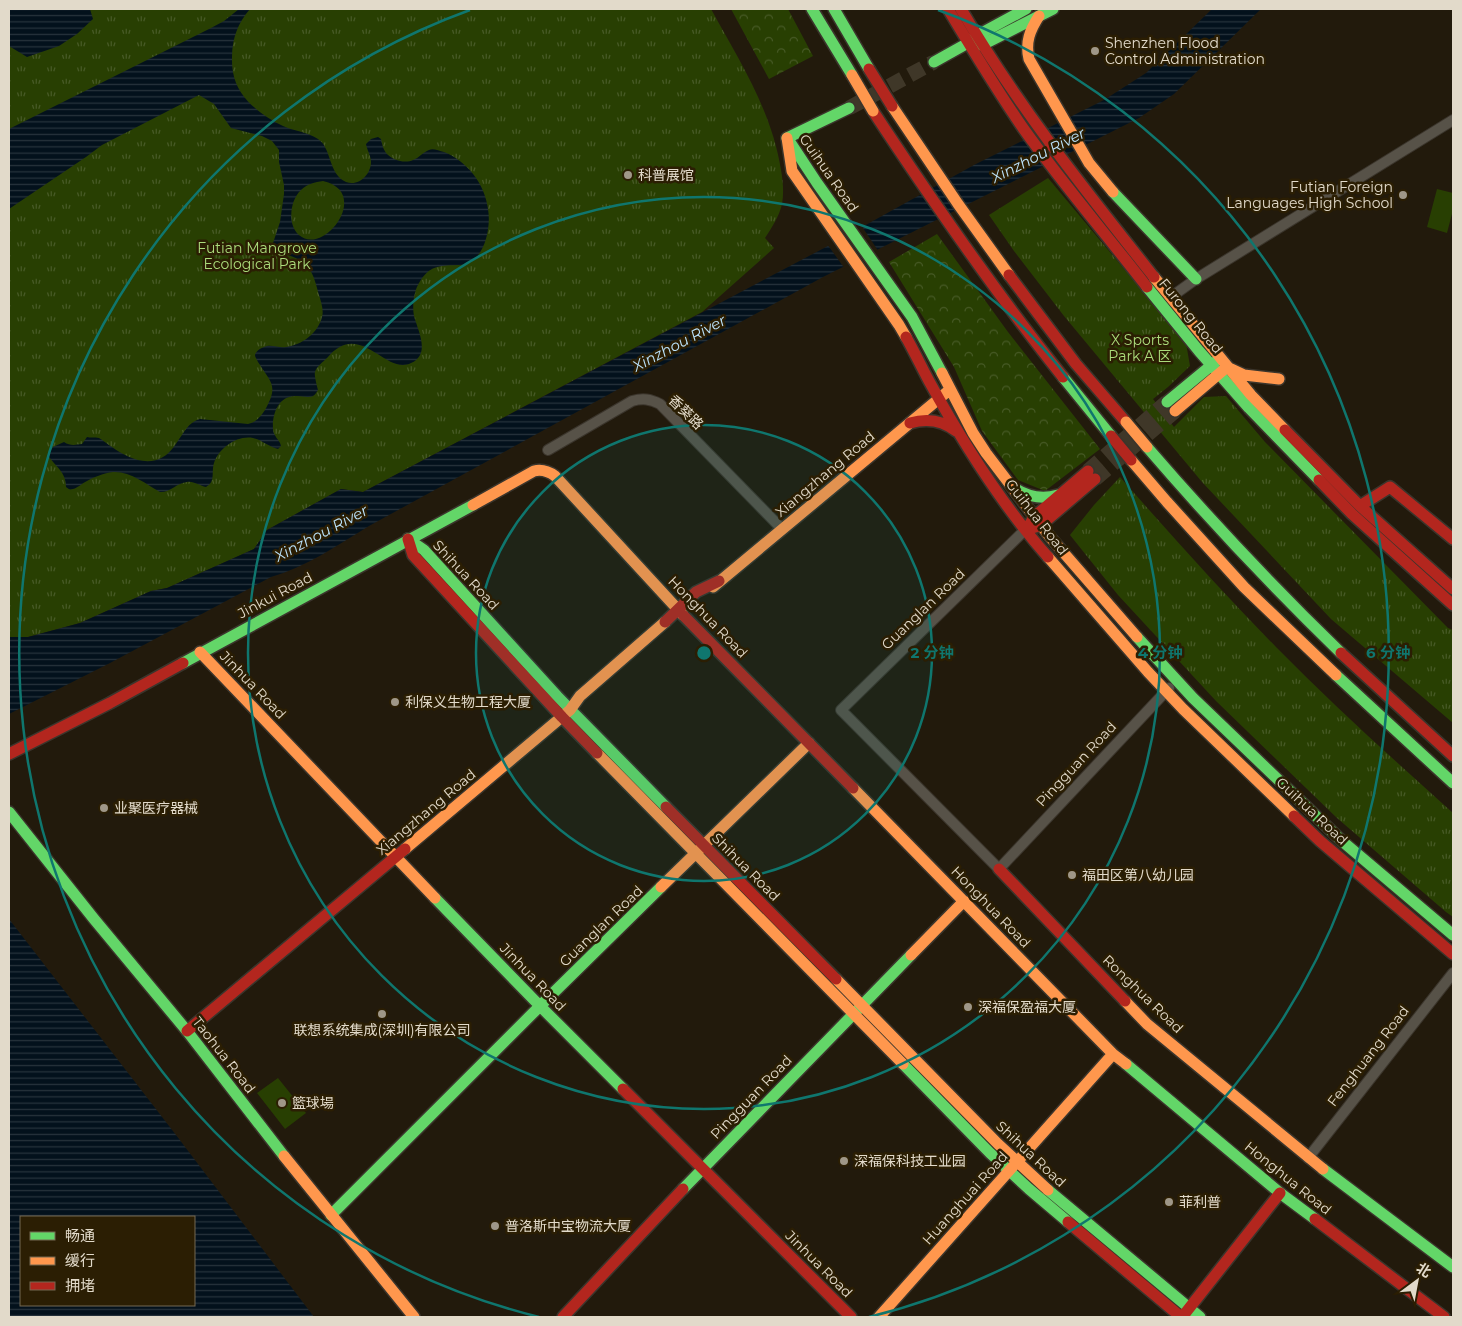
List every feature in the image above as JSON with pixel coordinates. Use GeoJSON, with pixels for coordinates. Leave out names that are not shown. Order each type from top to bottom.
{"type":"FeatureCollection","features":[{"type":"Feature","properties":{"kind":"main road"},"geometry":{"type":"LineString","coordinates":[[812,9],[874,111],[964,246],[1028,333],[1111,436],[1167,502],[1244,587],[1352,691],[1453,783]]}},
{"type":"Feature","properties":{"kind":"main road"},"geometry":{"type":"LineString","coordinates":[[834,9],[869,69],[923,153],[979,234],[1077,365],[1147,447],[1243,554],[1293,606],[1453,756]]}},
{"type":"Feature","properties":{"kind":"main road","name":"Furong Road"},"geometry":{"type":"LineString","coordinates":[[948,9],[976,41]]}},
{"type":"Feature","properties":{"kind":"main road","name":"Furong Road"},"geometry":{"type":"LineString","coordinates":[[961,9],[976,41],[1029,126],[1062,171],[1220,366],[1360,506],[1453,589]]}},
{"type":"Feature","properties":{"kind":"main road"},"geometry":{"type":"LineString","coordinates":[[976,41],[1026,9]]}},
{"type":"Feature","properties":{"kind":"main road"},"geometry":{"type":"LineString","coordinates":[[934,62],[976,41],[1053,9]]}},
{"type":"Feature","properties":{"kind":"main road"},"geometry":{"type":"LineString","coordinates":[[1039,16],[1027,37],[1029,59],[1083,155],[1102,180],[1196,279]]}},
{"type":"Feature","properties":{"kind":"main road"},"geometry":{"type":"LineString","coordinates":[[788,138],[850,108]]}},
{"type":"Feature","properties":{"kind":"main road","name":"Guihua Road"},"geometry":{"type":"LineString","coordinates":[[788,138],[917,326],[972,434],[1062,551],[1158,662],[1257,761],[1342,841],[1453,934]]}},
{"type":"Feature","properties":{"kind":"main road","name":"Guihua Road"},"geometry":{"type":"LineString","coordinates":[[788,138],[792,171],[899,326],[976,462],[1026,529],[1183,709],[1320,841],[1453,954]]}},
{"type":"Feature","properties":{"kind":"main road","name":"Furong Road"},"geometry":{"type":"LineString","coordinates":[[1062,171],[1171,297],[1249,408],[1352,514],[1453,605]]}},
{"type":"Feature","properties":{"kind":"main road"},"geometry":{"type":"LineString","coordinates":[[810,199],[823,191]]}},
{"type":"Feature","properties":{"kind":"main road"},"geometry":{"type":"LineString","coordinates":[[1220,366],[1244,375],[1279,379]]}},
{"type":"Feature","properties":{"kind":"main road"},"geometry":{"type":"LineString","coordinates":[[1168,402],[1220,366]]}},
{"type":"Feature","properties":{"kind":"main road"},"geometry":{"type":"LineString","coordinates":[[1175,411],[1220,366]]}},
{"type":"Feature","properties":{"kind":"main road","name":"Xiangzhang Road"},"geometry":{"type":"LineString","coordinates":[[187,1031],[566,713],[580,696],[679,610],[690,607],[950,389]]}},
{"type":"Feature","properties":{"kind":"main road"},"geometry":{"type":"LineString","coordinates":[[909,424],[918,420],[937,420],[952,427],[959,434]]}},
{"type":"Feature","properties":{"kind":"main road","name":"Jinkui Road"},"geometry":{"type":"LineString","coordinates":[[9,754],[110,703],[200,652],[534,471],[548,470],[555,476]]}},
{"type":"Feature","properties":{"kind":"main road"},"geometry":{"type":"LineString","coordinates":[[1026,529],[1092,475]]}},
{"type":"Feature","properties":{"kind":"main road","name":"Honghua Road"},"geometry":{"type":"LineString","coordinates":[[555,476],[679,610],[1113,1054],[1280,1193],[1444,1317]]}},
{"type":"Feature","properties":{"kind":"main road"},"geometry":{"type":"LineString","coordinates":[[1011,486],[1020,492],[1037,498],[1066,498]]}},
{"type":"Feature","properties":{"kind":"main road"},"geometry":{"type":"LineString","coordinates":[[1360,506],[1390,487],[1453,539]]}},
{"type":"Feature","properties":{"kind":"main road"},"geometry":{"type":"LineString","coordinates":[[1062,551],[1058,542],[1058,525],[1066,498]]}},
{"type":"Feature","properties":{"kind":"main road","name":"Shihua Road"},"geometry":{"type":"LineString","coordinates":[[408,539],[414,555],[700,850],[853,1014],[1013,1167],[1037,1181],[1184,1314],[1200,1317]]}},
{"type":"Feature","properties":{"kind":"main road","name":"Jinhua Road"},"geometry":{"type":"LineString","coordinates":[[200,652],[540,1006],[851,1317]]}},
{"type":"Feature","properties":{"kind":"main road","name":"Guanglan Road"},"geometry":{"type":"LineString","coordinates":[[331,1215],[540,1006],[809,744]]}},
{"type":"Feature","properties":{"kind":"main road","name":"Taohua Road"},"geometry":{"type":"LineString","coordinates":[[9,812],[187,1031],[331,1215],[414,1317]]}},
{"type":"Feature","properties":{"kind":"main road","name":"Shihua Road"},"geometry":{"type":"LineString","coordinates":[[700,850],[861,1005],[1013,1167]]}},
{"type":"Feature","properties":{"kind":"main road","name":"Ronghua Road"},"geometry":{"type":"LineString","coordinates":[[998,869],[1147,1024],[1308,1158],[1453,1267]]}},
{"type":"Feature","properties":{"kind":"main road","name":"Pingguan Road"},"geometry":{"type":"LineString","coordinates":[[563,1317],[702,1169],[964,901]]}},
{"type":"Feature","properties":{"kind":"main road","name":"Huanghuai Road"},"geometry":{"type":"LineString","coordinates":[[879,1317],[1113,1054]]}},
{"type":"Feature","properties":{"kind":"main road"},"geometry":{"type":"LineString","coordinates":[[1184,1314],[1280,1193]]}},
{"type":"Feature","properties":{"kind":"street"},"geometry":{"type":"LineString","coordinates":[[1171,297],[1196,279],[1453,120]]}},
{"type":"Feature","properties":{"kind":"street","name":"香葵路"},"geometry":{"type":"LineString","coordinates":[[548,450],[632,401],[640,398],[651,400],[660,404],[782,528]]}},
{"type":"Feature","properties":{"kind":"street","name":"Guanglan Road"},"geometry":{"type":"LineString","coordinates":[[841,710],[1026,529]]}},
{"type":"Feature","properties":{"kind":"street","name":"Pingguan Road"},"geometry":{"type":"LineString","coordinates":[[998,869],[1176,681]]}},
{"type":"Feature","properties":{"kind":"street","name":"Ronghua Road"},"geometry":{"type":"LineString","coordinates":[[841,710],[998,869]]}},
{"type":"Feature","properties":{"kind":"street","name":"Fenghuang Road"},"geometry":{"type":"LineString","coordinates":[[1308,1158],[1453,973]]}},
{"type":"Feature","properties":{"kind":"green space","name":"Futian Mangrove Ecological Park"},"geometry":{"type":"Polygon","coordinates":[[[9,9],[711,9],[753,86],[777,148],[782,178],[783,200],[777,218],[765,238],[774,248],[702,312],[363,492],[341,489],[267,530],[254,549],[167,588],[151,591],[80,623],[28,637],[9,637],[9,9]]]}},
{"type":"Feature","properties":{"kind":"green space"},"geometry":{"type":"Polygon","coordinates":[[[731,9],[788,9],[813,56],[769,79],[731,9]]]}},
{"type":"Feature","properties":{"kind":"green space","name":"X Sports Park A 区"},"geometry":{"type":"Polygon","coordinates":[[[1048,178],[1186,343],[1190,366],[1153,399],[1174,427],[1204,397],[1226,396],[1265,442],[1448,628],[1453,630],[1453,723],[1331,619],[1202,482],[1064,316],[1014,251],[989,215],[1048,178]]]}},
{"type":"Feature","properties":{"kind":"green space"},"geometry":{"type":"Polygon","coordinates":[[[1437,189],[1453,193],[1453,210],[1447,233],[1427,227],[1437,189]]]}},
{"type":"Feature","properties":{"kind":"green space"},"geometry":{"type":"Polygon","coordinates":[[[937,234],[1008,332],[1100,449],[1045,491],[1018,480],[982,431],[954,367],[889,262],[937,234]]]}},
{"type":"Feature","properties":{"kind":"green space"},"geometry":{"type":"Polygon","coordinates":[[[1120,477],[1276,647],[1341,711],[1453,813],[1453,917],[1337,818],[1216,701],[1118,595],[1070,535],[1120,477]]]}},
{"type":"Feature","properties":{"kind":"green space","name":"籃球場"},"geometry":{"type":"Polygon","coordinates":[[[278,1078],[306,1113],[285,1129],[257,1093],[278,1078]]]}},
{"type":"Feature","properties":{"kind":"water"},"geometry":{"type":"Polygon","coordinates":[[[9,9],[90,9],[93,19],[77,34],[59,46],[27,57],[9,46],[9,9]]]}},
{"type":"Feature","properties":{"kind":"water"},"geometry":{"type":"Polygon","coordinates":[[[239,9],[250,9],[239,25],[235,37],[232,50],[232,66],[239,90],[251,105],[266,117],[283,126],[318,139],[326,148],[336,173],[346,182],[355,183],[367,175],[371,162],[366,144],[371,139],[378,137],[381,139],[386,153],[399,161],[410,161],[431,149],[452,156],[474,174],[483,191],[489,216],[486,239],[475,259],[463,265],[435,268],[423,277],[417,286],[413,308],[422,348],[417,359],[411,363],[401,365],[361,345],[350,344],[339,347],[316,370],[315,376],[318,390],[313,396],[291,396],[281,402],[275,411],[273,429],[281,446],[278,449],[253,438],[241,439],[229,444],[216,457],[211,482],[206,487],[187,482],[160,492],[132,476],[113,472],[106,473],[69,489],[66,487],[62,473],[48,455],[53,447],[64,442],[70,445],[77,445],[82,444],[87,437],[99,438],[136,460],[150,461],[157,460],[168,453],[194,421],[200,419],[248,424],[256,421],[269,402],[272,395],[272,384],[258,362],[256,353],[267,346],[286,347],[298,344],[313,333],[322,317],[321,303],[310,270],[296,258],[277,251],[272,246],[280,222],[284,194],[279,150],[272,141],[262,136],[231,128],[214,104],[199,95],[102,145],[9,209],[9,129],[224,21],[239,9]],[[320,181],[306,186],[297,194],[292,206],[291,219],[295,231],[299,235],[309,239],[320,237],[339,220],[344,209],[343,197],[337,187],[320,181]]]}},
{"type":"Feature","properties":{"kind":"water","name":"Xinzhou River"},"geometry":{"type":"Polygon","coordinates":[[[1212,9],[1261,9],[1174,94],[1139,118],[823,277],[369,526],[334,548],[284,573],[271,577],[110,663],[9,714],[9,637],[28,637],[80,623],[151,591],[167,588],[254,549],[267,530],[341,489],[363,492],[826,247],[974,165],[1104,100],[1146,73],[1212,9]]]}},
{"type":"Feature","properties":{"kind":"water"},"geometry":{"type":"Polygon","coordinates":[[[9,919],[176,1135],[314,1317],[9,1317],[9,919]]]}},
{"type":"Feature","properties":{"kind":"pier"},"geometry":{"type":"Polygon","coordinates":[[[861,225],[879,252],[845,269],[827,244],[861,225]]]}},
{"type":"Feature","properties":{"kind":"tunnel"},"geometry":{"type":"LineString","coordinates":[[849,108],[934,62]]}},
{"type":"Feature","properties":{"kind":"tunnel"},"geometry":{"type":"LineString","coordinates":[[1088,471],[1167,402]]}},
{"type":"Feature","properties":{"kind":"tunnel"},"geometry":{"type":"LineString","coordinates":[[1095,479],[1175,411]]}},
{"type":"Feature","properties":{"kind":"traffic: fast"},"geometry":{"type":"LineString","coordinates":[[812,9],[852,75]]}},
{"type":"Feature","properties":{"kind":"traffic: fast"},"geometry":{"type":"LineString","coordinates":[[834,9],[869,69]]}},
{"type":"Feature","properties":{"kind":"traffic: fast"},"geometry":{"type":"LineString","coordinates":[[934,62],[968,43],[976,36],[1026,9]]}},
{"type":"Feature","properties":{"kind":"traffic: fast"},"geometry":{"type":"LineString","coordinates":[[973,44],[982,45],[1053,9]]}},
{"type":"Feature","properties":{"kind":"traffic: fast"},"geometry":{"type":"LineString","coordinates":[[787,138],[849,108]]}},
{"type":"Feature","properties":{"kind":"traffic: fast"},"geometry":{"type":"LineString","coordinates":[[790,142],[912,317],[942,373]]}},
{"type":"Feature","properties":{"kind":"traffic: fast"},"geometry":{"type":"LineString","coordinates":[[1113,192],[1196,279]]}},
{"type":"Feature","properties":{"kind":"traffic: fast"},"geometry":{"type":"LineString","coordinates":[[1147,287],[1249,408],[1319,480]]}},
{"type":"Feature","properties":{"kind":"traffic: fast"},"geometry":{"type":"LineString","coordinates":[[1167,402],[1219,359]]}},
{"type":"Feature","properties":{"kind":"traffic: fast"},"geometry":{"type":"LineString","coordinates":[[1063,377],[1111,436]]}},
{"type":"Feature","properties":{"kind":"traffic: fast"},"geometry":{"type":"LineString","coordinates":[[1147,447],[1242,552],[1341,653]]}},
{"type":"Feature","properties":{"kind":"traffic: fast"},"geometry":{"type":"LineString","coordinates":[[1014,488],[1035,497],[1058,495]]}},
{"type":"Feature","properties":{"kind":"traffic: fast"},"geometry":{"type":"LineString","coordinates":[[183,663],[473,505]]}},
{"type":"Feature","properties":{"kind":"traffic: fast"},"geometry":{"type":"LineString","coordinates":[[408,539],[424,550],[557,696],[666,807]]}},
{"type":"Feature","properties":{"kind":"traffic: fast"},"geometry":{"type":"LineString","coordinates":[[1137,637],[1193,698],[1342,841],[1453,935]]}},
{"type":"Feature","properties":{"kind":"traffic: fast"},"geometry":{"type":"LineString","coordinates":[[1336,675],[1453,783]]}},
{"type":"Feature","properties":{"kind":"traffic: fast"},"geometry":{"type":"LineString","coordinates":[[9,812],[94,919],[187,1031],[284,1156]]}},
{"type":"Feature","properties":{"kind":"traffic: fast"},"geometry":{"type":"LineString","coordinates":[[331,1215],[661,887]]}},
{"type":"Feature","properties":{"kind":"traffic: fast"},"geometry":{"type":"LineString","coordinates":[[435,898],[623,1089]]}},
{"type":"Feature","properties":{"kind":"traffic: fast"},"geometry":{"type":"LineString","coordinates":[[683,1189],[911,955]]}},
{"type":"Feature","properties":{"kind":"traffic: fast"},"geometry":{"type":"LineString","coordinates":[[903,1064],[990,1153],[1068,1222]]}},
{"type":"Feature","properties":{"kind":"traffic: fast"},"geometry":{"type":"LineString","coordinates":[[1126,1064],[1280,1193],[1315,1219]]}},
{"type":"Feature","properties":{"kind":"traffic: fast"},"geometry":{"type":"LineString","coordinates":[[1323,1169],[1453,1267]]}},
{"type":"Feature","properties":{"kind":"traffic: fast"},"geometry":{"type":"LineString","coordinates":[[1048,1190],[1200,1317]]}},
{"type":"Feature","properties":{"kind":"traffic: slow"},"geometry":{"type":"LineString","coordinates":[[1039,16],[1029,36],[1029,59],[1089,163],[1113,192]]}},
{"type":"Feature","properties":{"kind":"traffic: slow"},"geometry":{"type":"LineString","coordinates":[[852,75],[873,111]]}},
{"type":"Feature","properties":{"kind":"traffic: slow"},"geometry":{"type":"LineString","coordinates":[[892,106],[958,204],[1009,275]]}},
{"type":"Feature","properties":{"kind":"traffic: slow"},"geometry":{"type":"LineString","coordinates":[[787,138],[792,171],[906,337]]}},
{"type":"Feature","properties":{"kind":"traffic: slow"},"geometry":{"type":"LineString","coordinates":[[1154,277],[1251,395],[1285,430]]}},
{"type":"Feature","properties":{"kind":"traffic: slow"},"geometry":{"type":"LineString","coordinates":[[1175,411],[1227,367],[1244,375],[1279,379]]}},
{"type":"Feature","properties":{"kind":"traffic: slow"},"geometry":{"type":"LineString","coordinates":[[942,373],[973,433],[986,453],[1050,537],[1137,637]]}},
{"type":"Feature","properties":{"kind":"traffic: slow"},"geometry":{"type":"LineString","coordinates":[[713,587],[947,392]]}},
{"type":"Feature","properties":{"kind":"traffic: slow"},"geometry":{"type":"LineString","coordinates":[[1126,422],[1147,447]]}},
{"type":"Feature","properties":{"kind":"traffic: slow"},"geometry":{"type":"LineString","coordinates":[[1131,460],[1244,587],[1336,675]]}},
{"type":"Feature","properties":{"kind":"traffic: slow"},"geometry":{"type":"LineString","coordinates":[[473,505],[534,471],[542,470],[550,473],[555,476],[683,615]]}},
{"type":"Feature","properties":{"kind":"traffic: slow"},"geometry":{"type":"LineString","coordinates":[[1048,557],[1148,672],[1183,709],[1294,816]]}},
{"type":"Feature","properties":{"kind":"traffic: slow"},"geometry":{"type":"LineString","coordinates":[[405,849],[570,710],[580,696],[665,622]]}},
{"type":"Feature","properties":{"kind":"traffic: slow"},"geometry":{"type":"LineString","coordinates":[[200,652],[435,898]]}},
{"type":"Feature","properties":{"kind":"traffic: slow"},"geometry":{"type":"LineString","coordinates":[[661,887],[809,743]]}},
{"type":"Feature","properties":{"kind":"traffic: slow"},"geometry":{"type":"LineString","coordinates":[[597,753],[903,1064]]}},
{"type":"Feature","properties":{"kind":"traffic: slow"},"geometry":{"type":"LineString","coordinates":[[853,788],[1113,1054],[1126,1064]]}},
{"type":"Feature","properties":{"kind":"traffic: slow"},"geometry":{"type":"LineString","coordinates":[[911,955],[964,901]]}},
{"type":"Feature","properties":{"kind":"traffic: slow"},"geometry":{"type":"LineString","coordinates":[[836,979],[998,1144],[1048,1190]]}},
{"type":"Feature","properties":{"kind":"traffic: slow"},"geometry":{"type":"LineString","coordinates":[[1125,1001],[1147,1024],[1323,1169]]}},
{"type":"Feature","properties":{"kind":"traffic: slow"},"geometry":{"type":"LineString","coordinates":[[879,1317],[1113,1054]]}},
{"type":"Feature","properties":{"kind":"traffic: slow"},"geometry":{"type":"LineString","coordinates":[[284,1156],[414,1317]]}},
{"type":"Feature","properties":{"kind":"traffic: jam"},"geometry":{"type":"LineString","coordinates":[[948,9],[1023,128],[1147,287]]}},
{"type":"Feature","properties":{"kind":"traffic: jam"},"geometry":{"type":"LineString","coordinates":[[961,9],[1028,113],[1154,277]]}},
{"type":"Feature","properties":{"kind":"traffic: jam"},"geometry":{"type":"LineString","coordinates":[[869,69],[892,106]]}},
{"type":"Feature","properties":{"kind":"traffic: jam"},"geometry":{"type":"LineString","coordinates":[[873,111],[965,246],[1063,377]]}},
{"type":"Feature","properties":{"kind":"traffic: jam"},"geometry":{"type":"LineString","coordinates":[[1009,275],[1076,364],[1126,422]]}},
{"type":"Feature","properties":{"kind":"traffic: jam"},"geometry":{"type":"LineString","coordinates":[[906,337],[969,450],[1014,516],[1048,557]]}},
{"type":"Feature","properties":{"kind":"traffic: jam"},"geometry":{"type":"LineString","coordinates":[[910,423],[922,421],[940,422],[956,431]]}},
{"type":"Feature","properties":{"kind":"traffic: jam"},"geometry":{"type":"LineString","coordinates":[[1285,430],[1360,506],[1453,589]]}},
{"type":"Feature","properties":{"kind":"traffic: jam"},"geometry":{"type":"LineString","coordinates":[[1111,436],[1131,460]]}},
{"type":"Feature","properties":{"kind":"traffic: jam"},"geometry":{"type":"LineString","coordinates":[[1030,524],[1034,517],[1088,471]]}},
{"type":"Feature","properties":{"kind":"traffic: jam"},"geometry":{"type":"LineString","coordinates":[[1032,528],[1041,525],[1095,479]]}},
{"type":"Feature","properties":{"kind":"traffic: jam"},"geometry":{"type":"LineString","coordinates":[[1319,480],[1352,514],[1453,605]]}},
{"type":"Feature","properties":{"kind":"traffic: jam"},"geometry":{"type":"LineString","coordinates":[[1360,506],[1390,487],[1453,539]]}},
{"type":"Feature","properties":{"kind":"traffic: jam"},"geometry":{"type":"LineString","coordinates":[[408,539],[413,555],[597,753]]}},
{"type":"Feature","properties":{"kind":"traffic: jam"},"geometry":{"type":"LineString","coordinates":[[665,622],[696,592],[719,581]]}},
{"type":"Feature","properties":{"kind":"traffic: jam"},"geometry":{"type":"LineString","coordinates":[[683,615],[853,788]]}},
{"type":"Feature","properties":{"kind":"traffic: jam"},"geometry":{"type":"LineString","coordinates":[[1341,653],[1453,756]]}},
{"type":"Feature","properties":{"kind":"traffic: jam"},"geometry":{"type":"LineString","coordinates":[[9,754],[110,703],[183,663]]}},
{"type":"Feature","properties":{"kind":"traffic: jam"},"geometry":{"type":"LineString","coordinates":[[666,807],[836,979]]}},
{"type":"Feature","properties":{"kind":"traffic: jam"},"geometry":{"type":"LineString","coordinates":[[1294,816],[1320,841],[1453,954]]}},
{"type":"Feature","properties":{"kind":"traffic: jam"},"geometry":{"type":"LineString","coordinates":[[187,1031],[405,849]]}},
{"type":"Feature","properties":{"kind":"traffic: jam"},"geometry":{"type":"LineString","coordinates":[[999,869],[1125,1001]]}},
{"type":"Feature","properties":{"kind":"traffic: jam"},"geometry":{"type":"LineString","coordinates":[[623,1089],[851,1317]]}},
{"type":"Feature","properties":{"kind":"traffic: jam"},"geometry":{"type":"LineString","coordinates":[[563,1317],[683,1189]]}},
{"type":"Feature","properties":{"kind":"traffic: jam"},"geometry":{"type":"LineString","coordinates":[[1183,1316],[1280,1193]]}},
{"type":"Feature","properties":{"kind":"traffic: jam"},"geometry":{"type":"LineString","coordinates":[[1315,1219],[1444,1317]]}},
{"type":"Feature","properties":{"kind":"traffic: jam"},"geometry":{"type":"LineString","coordinates":[[1068,1222],[1181,1317]]}},
{"type":"Feature","properties":{"kind":"place","name":"Shenzhen Flood Control Administration"},"geometry":{"type":"Point","coordinates":[1095,51]}},
{"type":"Feature","properties":{"kind":"place","name":"科普展馆"},"geometry":{"type":"Point","coordinates":[628,175]}},
{"type":"Feature","properties":{"kind":"place","name":"Futian Foreign Languages High School"},"geometry":{"type":"Point","coordinates":[1403,195]}},
{"type":"Feature","properties":{"kind":"place","name":"利保义生物工程大厦"},"geometry":{"type":"Point","coordinates":[395,702]}},
{"type":"Feature","properties":{"kind":"place","name":"业聚医疗器械"},"geometry":{"type":"Point","coordinates":[104,808]}},
{"type":"Feature","properties":{"kind":"place","name":"福田区第八幼儿园"},"geometry":{"type":"Point","coordinates":[1072,875]}},
{"type":"Feature","properties":{"kind":"place","name":"深福保盈福大厦"},"geometry":{"type":"Point","coordinates":[968,1007]}},
{"type":"Feature","properties":{"kind":"place","name":"联想系统集成(深圳)有限公司"},"geometry":{"type":"Point","coordinates":[382,1014]}},
{"type":"Feature","properties":{"kind":"place","name":"籃球場"},"geometry":{"type":"Point","coordinates":[282,1103]}},
{"type":"Feature","properties":{"kind":"place","name":"深福保科技工业园"},"geometry":{"type":"Point","coordinates":[844,1161]}},
{"type":"Feature","properties":{"kind":"place","name":"菲利普"},"geometry":{"type":"Point","coordinates":[1169,1202]}},
{"type":"Feature","properties":{"kind":"place","name":"普洛斯中宝物流大厦"},"geometry":{"type":"Point","coordinates":[495,1226]}}]}
